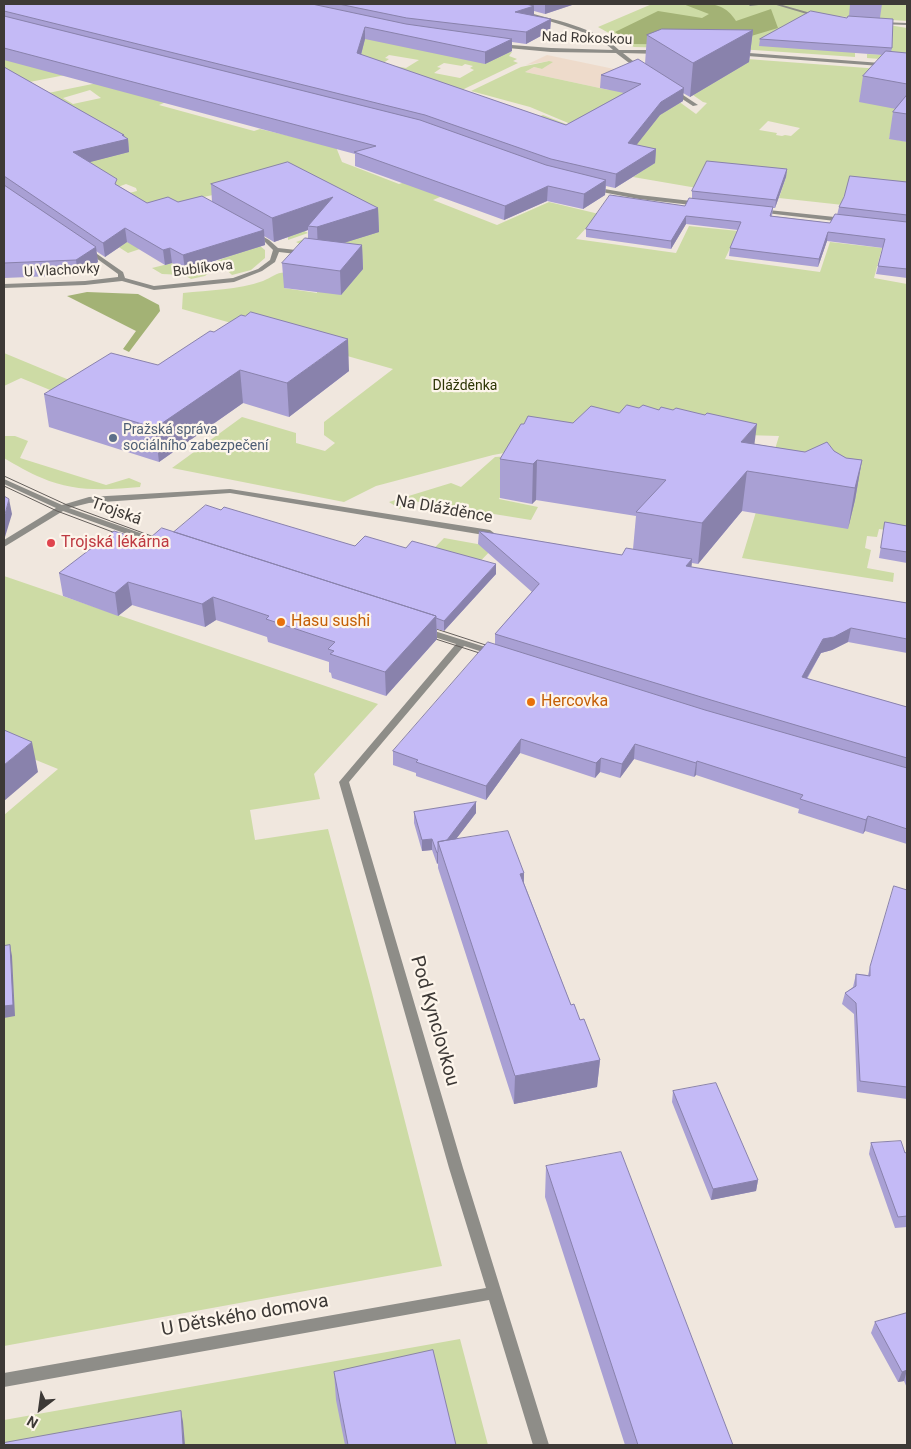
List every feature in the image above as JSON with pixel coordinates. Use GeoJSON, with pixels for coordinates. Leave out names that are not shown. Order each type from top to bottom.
{"type":"FeatureCollection","features":[{"type":"Feature","properties":{"kind":"street"},"geometry":{"type":"LineString","coordinates":[[750,5],[766,4]]}},
{"type":"Feature","properties":{"kind":"street"},"geometry":{"type":"LineString","coordinates":[[775,4],[806,14],[824,16]]}},
{"type":"Feature","properties":{"kind":"street"},"geometry":{"type":"LineString","coordinates":[[519,11],[572,27],[607,41],[650,76]]}},
{"type":"Feature","properties":{"kind":"street"},"geometry":{"type":"LineString","coordinates":[[871,22],[907,24]]}},
{"type":"Feature","properties":{"kind":"street","name":"Nad Rokoskou"},"geometry":{"type":"LineString","coordinates":[[490,44],[551,50],[664,52]]}},
{"type":"Feature","properties":{"kind":"street"},"geometry":{"type":"LineString","coordinates":[[730,54],[907,67]]}},
{"type":"Feature","properties":{"kind":"street"},"geometry":{"type":"LineString","coordinates":[[665,86],[695,105]]}},
{"type":"Feature","properties":{"kind":"street"},"geometry":{"type":"LineString","coordinates":[[582,186],[638,197],[706,205]]}},
{"type":"Feature","properties":{"kind":"street"},"geometry":{"type":"LineString","coordinates":[[754,210],[850,221]]}},
{"type":"Feature","properties":{"kind":"street"},"geometry":{"type":"LineString","coordinates":[[243,228],[268,241],[276,250],[313,254]]}},
{"type":"Feature","properties":{"kind":"street"},"geometry":{"type":"LineString","coordinates":[[82,246],[122,273],[122,279]]}},
{"type":"Feature","properties":{"kind":"street","name":"Bublíkova"},"geometry":{"type":"LineString","coordinates":[[122,279],[154,288],[193,282],[234,280],[260,270],[273,261],[276,250]]}},
{"type":"Feature","properties":{"kind":"street","name":"U Vlachovky"},"geometry":{"type":"LineString","coordinates":[[4,286],[85,283],[122,279]]}},
{"type":"Feature","properties":{"kind":"street","name":"Trojská"},"geometry":{"type":"LineString","coordinates":[[4,481],[62,508],[170,547]]}},
{"type":"Feature","properties":{"kind":"street","name":"Na Dlážděnce"},"geometry":{"type":"LineString","coordinates":[[4,544],[62,508],[89,500],[230,491],[503,536]]}},
{"type":"Feature","properties":{"kind":"street"},"geometry":{"type":"LineString","coordinates":[[412,626],[508,657]]}},
{"type":"Feature","properties":{"kind":"street","name":"Pod Kynclovkou"},"geometry":{"type":"LineString","coordinates":[[462,643],[344,782],[494,1293],[541,1445]]}},
{"type":"Feature","properties":{"kind":"street","name":"U Dětského domova"},"geometry":{"type":"LineString","coordinates":[[4,1380],[494,1293]]}},
{"type":"Feature","properties":{"kind":"shaded area"},"geometry":{"type":"Polygon","coordinates":[[[547,55],[619,70],[625,80],[609,90],[525,72],[534,67],[542,69],[548,65],[549,61],[526,65],[547,55]]]}},
{"type":"Feature","properties":{"kind":"green space"},"geometry":{"type":"Polygon","coordinates":[[[652,4],[907,4],[907,21],[834,16],[907,28],[907,61],[867,58],[867,54],[888,55],[855,52],[855,57],[754,50],[634,47],[598,27],[652,4]]]}},
{"type":"Feature","properties":{"kind":"green space"},"geometry":{"type":"Polygon","coordinates":[[[683,4],[720,6],[726,9],[736,21],[771,9],[778,28],[721,45],[631,44],[615,32],[658,11],[702,18],[709,14],[683,4]]]}},
{"type":"Feature","properties":{"kind":"green space"},"geometry":{"type":"Polygon","coordinates":[[[363,30],[512,52],[509,56],[517,59],[513,61],[518,63],[412,114],[197,65],[363,30]],[[389,55],[385,58],[389,59],[382,64],[406,68],[419,60],[389,55]],[[444,63],[437,67],[441,68],[434,73],[460,78],[474,70],[470,68],[473,66],[465,64],[462,66],[444,63]]]}},
{"type":"Feature","properties":{"kind":"green space"},"geometry":{"type":"Polygon","coordinates":[[[4,32],[106,67],[4,87],[4,32]]]}},
{"type":"Feature","properties":{"kind":"green space"},"geometry":{"type":"Polygon","coordinates":[[[747,59],[907,71],[889,138],[907,142],[907,190],[843,205],[779,198],[786,177],[697,188],[633,177],[654,163],[521,123],[543,115],[571,126],[573,125],[530,107],[471,91],[521,67],[549,61],[553,62],[542,69],[534,67],[525,72],[609,90],[624,81],[652,82],[696,114],[707,103],[647,63],[747,59]],[[768,121],[759,130],[777,133],[776,135],[791,136],[800,128],[768,121]]]}},
{"type":"Feature","properties":{"kind":"green space","name":"Dlážděnka"},"geometry":{"type":"Polygon","coordinates":[[[107,81],[210,83],[159,105],[254,131],[260,129],[336,147],[342,162],[399,184],[451,167],[482,179],[433,200],[497,225],[549,202],[599,214],[576,239],[676,253],[689,226],[738,231],[725,259],[820,272],[830,242],[882,248],[874,278],[907,284],[907,530],[899,532],[879,529],[877,537],[867,536],[865,548],[871,550],[867,568],[894,573],[893,582],[742,558],[779,436],[745,435],[554,444],[493,455],[376,486],[344,502],[172,468],[242,417],[296,433],[296,443],[325,451],[335,443],[324,435],[324,422],[393,369],[182,309],[183,293],[244,286],[263,281],[278,274],[288,273],[284,288],[317,293],[314,251],[296,242],[307,238],[332,246],[378,231],[298,227],[308,233],[288,240],[288,236],[213,195],[184,201],[255,242],[265,250],[265,258],[251,270],[232,275],[217,261],[231,255],[140,249],[128,253],[92,230],[125,194],[137,191],[136,188],[126,184],[115,188],[4,158],[4,102],[107,81]],[[90,90],[63,98],[73,104],[101,98],[90,90]]]}},
{"type":"Feature","properties":{"kind":"green space"},"geometry":{"type":"Polygon","coordinates":[[[172,263],[185,270],[196,266],[203,266],[210,272],[205,276],[191,279],[184,275],[162,274],[152,268],[172,263]]]}},
{"type":"Feature","properties":{"kind":"green space"},"geometry":{"type":"Polygon","coordinates":[[[87,292],[138,294],[159,305],[160,311],[129,352],[123,349],[136,331],[67,296],[87,292]]]}},
{"type":"Feature","properties":{"kind":"green space"},"geometry":{"type":"Polygon","coordinates":[[[4,353],[74,382],[55,392],[21,378],[4,386],[4,353]]]}},
{"type":"Feature","properties":{"kind":"green space"},"geometry":{"type":"Polygon","coordinates":[[[4,436],[15,436],[28,441],[20,458],[106,485],[129,478],[141,483],[140,487],[90,489],[54,483],[32,474],[4,458],[4,436]]]}},
{"type":"Feature","properties":{"kind":"green space"},"geometry":{"type":"Polygon","coordinates":[[[527,455],[520,463],[499,499],[538,507],[531,520],[407,500],[400,509],[389,502],[451,483],[461,487],[495,457],[527,455]]]}},
{"type":"Feature","properties":{"kind":"green space"},"geometry":{"type":"Polygon","coordinates":[[[444,538],[494,547],[470,572],[421,562],[444,538]]]}},
{"type":"Feature","properties":{"kind":"green space"},"geometry":{"type":"Polygon","coordinates":[[[4,576],[378,704],[314,774],[320,799],[250,810],[255,840],[328,829],[442,1266],[4,1346],[4,815],[58,769],[4,747],[4,576]]]}},
{"type":"Feature","properties":{"kind":"green space"},"geometry":{"type":"Polygon","coordinates":[[[460,1339],[488,1445],[4,1445],[4,1420],[460,1339]]]}},
{"type":"Feature","properties":{"kind":"building"},"geometry":{"type":"Polygon","coordinates":[[[4,4],[312,4],[406,24],[512,39],[485,52],[365,27],[357,53],[566,125],[641,84],[601,75],[638,59],[684,88],[661,102],[628,143],[656,149],[616,174],[551,159],[425,115],[4,11],[4,4]]]}},
{"type":"Feature","properties":{"kind":"building"},"geometry":{"type":"Polygon","coordinates":[[[339,4],[526,4],[534,6],[515,12],[551,19],[526,32],[407,18],[339,4]]]}},
{"type":"Feature","properties":{"kind":"building"},"geometry":{"type":"Polygon","coordinates":[[[811,11],[847,18],[848,16],[893,19],[892,48],[760,39],[811,11]]]}},
{"type":"Feature","properties":{"kind":"building"},"geometry":{"type":"Polygon","coordinates":[[[4,16],[420,120],[546,165],[606,180],[584,194],[548,186],[505,206],[354,152],[376,146],[4,48],[4,16]]]}},
{"type":"Feature","properties":{"kind":"building"},"geometry":{"type":"Polygon","coordinates":[[[662,29],[753,30],[693,63],[647,35],[662,29]]]}},
{"type":"Feature","properties":{"kind":"building"},"geometry":{"type":"Polygon","coordinates":[[[886,51],[907,53],[907,84],[863,76],[886,51]]]}},
{"type":"Feature","properties":{"kind":"building"},"geometry":{"type":"Polygon","coordinates":[[[4,67],[128,139],[73,152],[117,179],[115,184],[147,203],[168,197],[178,202],[202,196],[264,230],[183,255],[170,248],[163,250],[125,228],[103,243],[4,176],[4,67]]]}},
{"type":"Feature","properties":{"kind":"building"},"geometry":{"type":"Polygon","coordinates":[[[907,95],[907,114],[893,112],[907,95]]]}},
{"type":"Feature","properties":{"kind":"building"},"geometry":{"type":"Polygon","coordinates":[[[707,161],[787,169],[776,200],[692,191],[707,161]]]}},
{"type":"Feature","properties":{"kind":"building"},"geometry":{"type":"Polygon","coordinates":[[[288,162],[378,208],[317,227],[308,226],[333,197],[272,218],[211,184],[288,162]]]}},
{"type":"Feature","properties":{"kind":"building"},"geometry":{"type":"Polygon","coordinates":[[[850,176],[907,182],[907,215],[839,207],[850,176]]]}},
{"type":"Feature","properties":{"kind":"building"},"geometry":{"type":"Polygon","coordinates":[[[4,185],[96,247],[76,260],[4,263],[4,185]]]}},
{"type":"Feature","properties":{"kind":"building"},"geometry":{"type":"Polygon","coordinates":[[[610,195],[685,206],[689,198],[773,207],[770,216],[830,223],[835,214],[907,222],[907,269],[878,266],[885,239],[828,232],[819,259],[730,248],[741,222],[686,216],[671,241],[586,229],[610,195]]]}},
{"type":"Feature","properties":{"kind":"building"},"geometry":{"type":"Polygon","coordinates":[[[305,238],[362,245],[340,271],[282,263],[305,238]]]}},
{"type":"Feature","properties":{"kind":"building"},"geometry":{"type":"Polygon","coordinates":[[[251,312],[348,339],[287,383],[240,370],[155,428],[44,394],[111,353],[158,365],[210,331],[214,332],[241,315],[245,316],[251,312]]]}},
{"type":"Feature","properties":{"kind":"building"},"geometry":{"type":"Polygon","coordinates":[[[627,405],[639,408],[643,405],[659,410],[661,407],[673,410],[676,408],[757,424],[741,442],[805,452],[827,442],[834,451],[846,458],[862,460],[855,488],[747,471],[702,523],[636,512],[666,480],[537,460],[533,464],[500,459],[521,424],[524,424],[528,416],[573,423],[591,406],[619,413],[627,405]]]}},
{"type":"Feature","properties":{"kind":"building"},"geometry":{"type":"Polygon","coordinates":[[[4,496],[9,499],[4,518],[4,496]]]}},
{"type":"Feature","properties":{"kind":"building"},"geometry":{"type":"Polygon","coordinates":[[[206,505],[221,510],[224,507],[355,546],[365,536],[406,548],[412,541],[496,564],[444,621],[436,618],[436,616],[174,532],[206,505]]]}},
{"type":"Feature","properties":{"kind":"building"},"geometry":{"type":"Polygon","coordinates":[[[885,522],[907,526],[907,552],[881,548],[885,522]]]}},
{"type":"Feature","properties":{"kind":"building"},"geometry":{"type":"Polygon","coordinates":[[[162,528],[436,616],[385,672],[330,654],[334,651],[328,649],[335,642],[266,619],[269,616],[213,597],[202,604],[128,582],[115,593],[59,573],[114,531],[146,541],[162,528]]]}},
{"type":"Feature","properties":{"kind":"building"},"geometry":{"type":"Polygon","coordinates":[[[479,531],[622,555],[626,548],[692,559],[686,566],[907,603],[907,639],[851,628],[834,637],[823,639],[802,677],[907,707],[907,758],[495,634],[539,584],[479,531]]]}},
{"type":"Feature","properties":{"kind":"building"},"geometry":{"type":"Polygon","coordinates":[[[488,642],[705,710],[907,768],[907,829],[868,816],[866,820],[800,799],[803,795],[697,761],[696,763],[635,744],[622,764],[601,758],[596,763],[521,739],[486,786],[416,762],[418,760],[393,751],[488,642]]]}},
{"type":"Feature","properties":{"kind":"building"},"geometry":{"type":"Polygon","coordinates":[[[4,730],[32,742],[4,765],[4,730]]]}},
{"type":"Feature","properties":{"kind":"building"},"geometry":{"type":"Polygon","coordinates":[[[476,802],[447,840],[438,842],[437,853],[432,839],[422,840],[414,812],[476,802]]]}},
{"type":"Feature","properties":{"kind":"building"},"geometry":{"type":"Polygon","coordinates":[[[508,831],[524,873],[520,874],[571,1005],[574,1004],[580,1020],[584,1019],[600,1060],[515,1076],[438,842],[508,831]]]}},
{"type":"Feature","properties":{"kind":"building"},"geometry":{"type":"Polygon","coordinates":[[[894,886],[907,890],[907,1087],[860,1081],[856,1003],[845,993],[856,986],[856,974],[870,976],[870,967],[894,886]]]}},
{"type":"Feature","properties":{"kind":"building"},"geometry":{"type":"Polygon","coordinates":[[[10,945],[13,1005],[4,1006],[4,946],[10,945]]]}},
{"type":"Feature","properties":{"kind":"building"},"geometry":{"type":"Polygon","coordinates":[[[716,1083],[758,1180],[713,1189],[673,1091],[716,1083]]]}},
{"type":"Feature","properties":{"kind":"building"},"geometry":{"type":"Polygon","coordinates":[[[901,1141],[905,1153],[907,1152],[907,1216],[898,1217],[871,1143],[901,1141]]]}},
{"type":"Feature","properties":{"kind":"building"},"geometry":{"type":"Polygon","coordinates":[[[621,1152],[733,1445],[638,1445],[546,1166],[621,1152]]]}},
{"type":"Feature","properties":{"kind":"building"},"geometry":{"type":"Polygon","coordinates":[[[907,1313],[907,1370],[902,1372],[875,1322],[907,1313]]]}},
{"type":"Feature","properties":{"kind":"building"},"geometry":{"type":"Polygon","coordinates":[[[433,1350],[456,1445],[348,1445],[334,1372],[433,1350]]]}},
{"type":"Feature","properties":{"kind":"building"},"geometry":{"type":"Polygon","coordinates":[[[181,1411],[183,1445],[4,1445],[4,1443],[181,1411]]]}},
{"type":"Feature","properties":{"kind":"tram line"},"geometry":{"type":"LineString","coordinates":[[4,476],[67,505],[165,541]]}},
{"type":"Feature","properties":{"kind":"tram line"},"geometry":{"type":"LineString","coordinates":[[4,486],[57,511],[126,537]]}},
{"type":"Feature","properties":{"kind":"tram line"},"geometry":{"type":"LineString","coordinates":[[424,625],[498,649]]}},
{"type":"Feature","properties":{"kind":"tram line"},"geometry":{"type":"LineString","coordinates":[[423,635],[492,657]]}},
{"type":"Feature","properties":{"kind":"place","name":"Pražská správa sociálního zabezpečení"},"geometry":{"type":"Point","coordinates":[113,438]}},
{"type":"Feature","properties":{"kind":"place","name":"Trojská lékárna"},"geometry":{"type":"Point","coordinates":[51,543]}},
{"type":"Feature","properties":{"kind":"place","name":"Hasu sushi"},"geometry":{"type":"Point","coordinates":[281,622]}},
{"type":"Feature","properties":{"kind":"place","name":"Hercovka"},"geometry":{"type":"Point","coordinates":[531,702]}}]}
